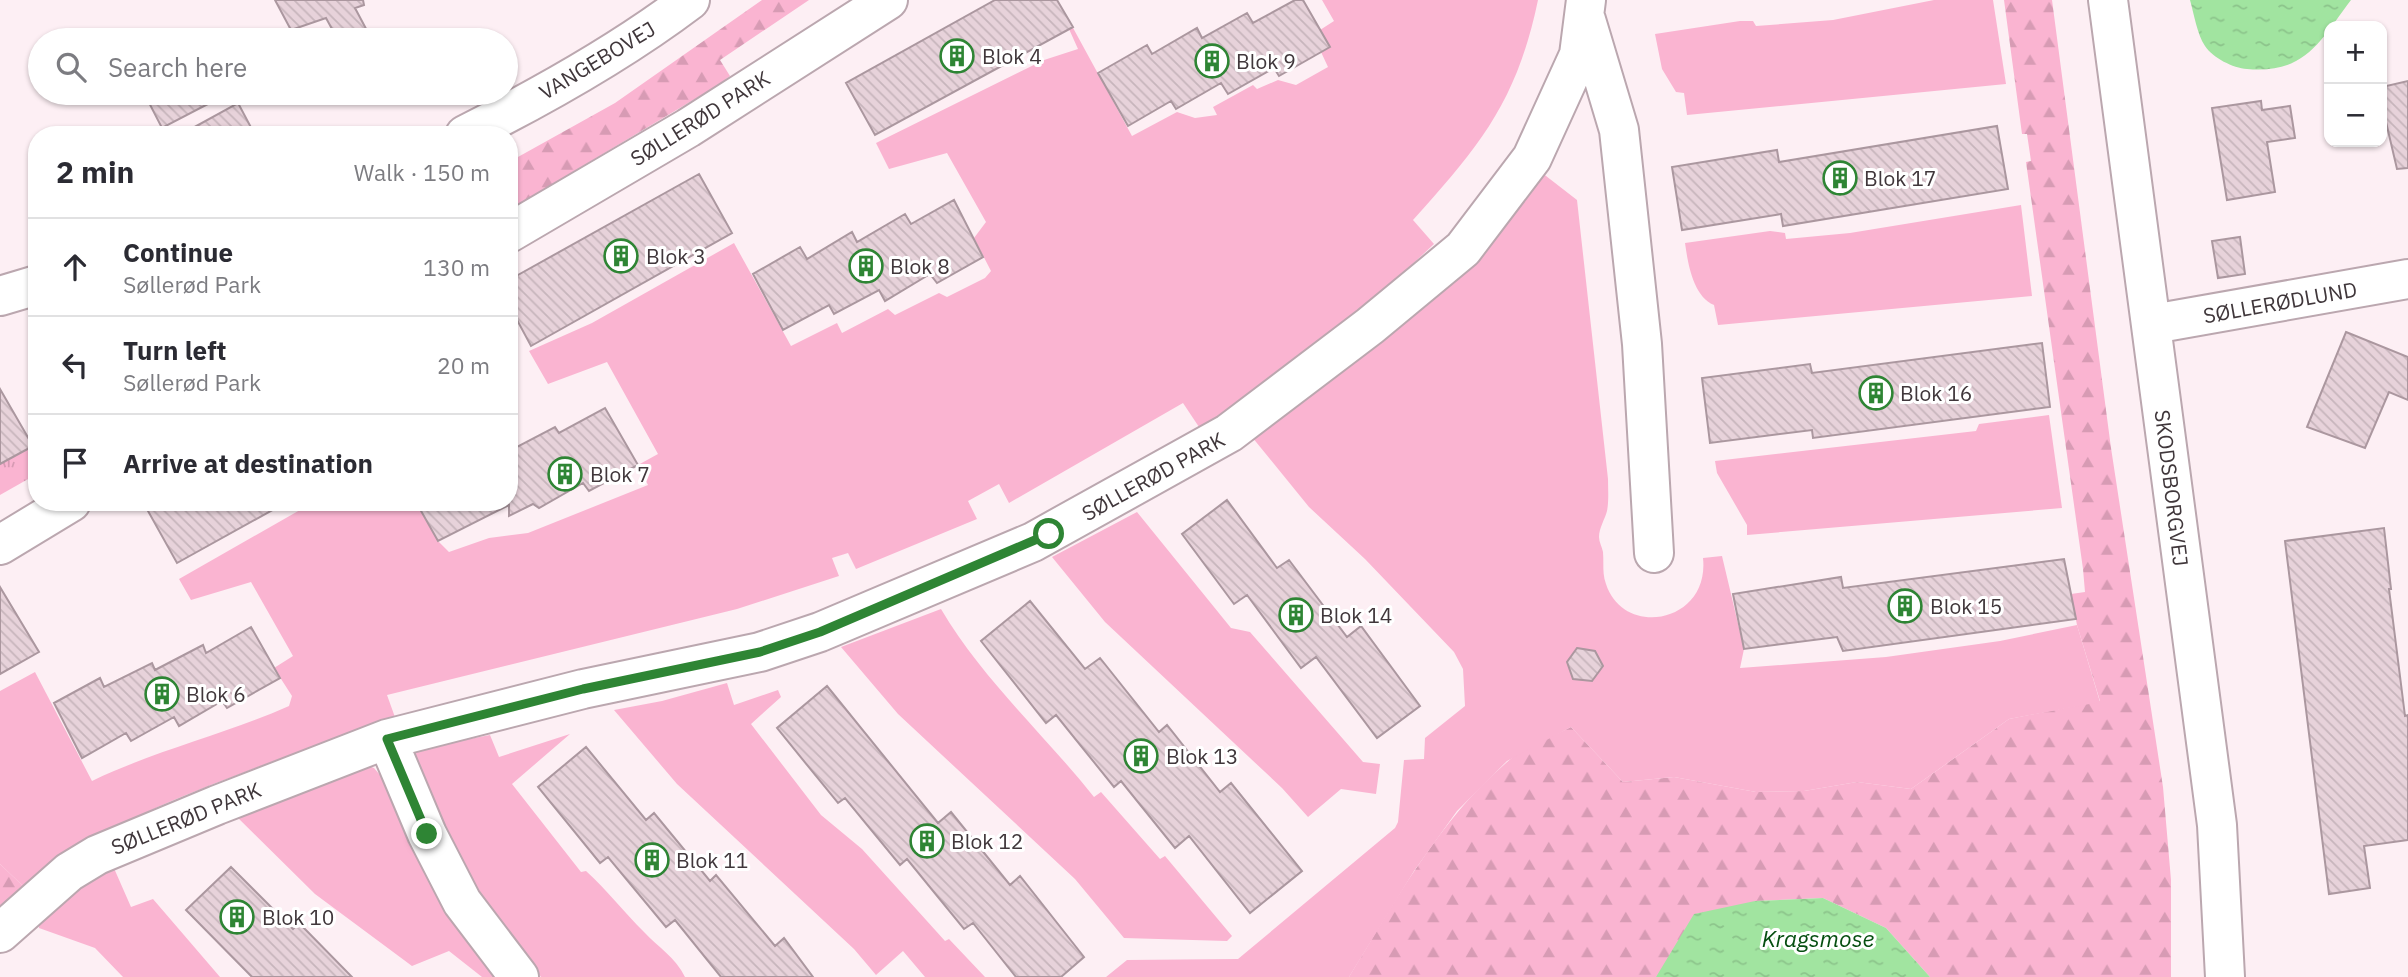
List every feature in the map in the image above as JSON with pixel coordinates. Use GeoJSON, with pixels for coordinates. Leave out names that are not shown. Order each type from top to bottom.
{"type":"FeatureCollection","features":[{"type":"Feature","properties":{"kind":"street","name":"VANGEBOVEJ"},"geometry":{"type":"LineString","coordinates":[[481,126],[539,96],[652,29],[690,0]]}},
{"type":"Feature","properties":{"kind":"street","name":"SØLLERØD PARK"},"geometry":{"type":"LineString","coordinates":[[518,228],[688,128],[887,0]]}},
{"type":"Feature","properties":{"kind":"street","name":"SKODSBORGVEJ"},"geometry":{"type":"LineString","coordinates":[[2108,0],[2153,324],[2172,496],[2217,825],[2225,977]]}},
{"type":"Feature","properties":{"kind":"street","name":"SØLLERØD PARK"},"geometry":{"type":"LineString","coordinates":[[1586,10],[1619,131],[1642,344],[1654,552]]}},
{"type":"Feature","properties":{"kind":"street","name":"SØLLERØD PARK"},"geometry":{"type":"LineString","coordinates":[[2,931],[69,872],[97,855],[324,761],[387,739],[583,689],[760,652],[820,632],[1033,542],[1241,426],[1370,327],[1463,248],[1532,158],[1579,55],[1586,10]]}},
{"type":"Feature","properties":{"kind":"street","name":"SØLLERØDLUND"},"geometry":{"type":"LineString","coordinates":[[2153,324],[2408,279]]}},
{"type":"Feature","properties":{"kind":"street"},"geometry":{"type":"LineString","coordinates":[[0,296],[28,288]]}},
{"type":"Feature","properties":{"kind":"street"},"geometry":{"type":"LineString","coordinates":[[0,545],[56,511]]}},
{"type":"Feature","properties":{"kind":"street"},"geometry":{"type":"LineString","coordinates":[[387,739],[427,834],[462,902],[519,977]]}},
{"type":"Feature","properties":{"kind":"green space"},"geometry":{"type":"Polygon","coordinates":[[[762,0],[809,0],[720,60],[730,76],[720,84],[518,205],[518,157],[615,103],[762,0]]]}},
{"type":"Feature","properties":{"kind":"green space"},"geometry":{"type":"Polygon","coordinates":[[[1322,0],[1538,0],[1519,67],[1493,120],[1458,169],[1413,220],[1434,244],[1356,317],[1201,430],[1183,403],[1009,503],[999,484],[968,501],[977,519],[856,569],[848,553],[832,558],[839,576],[737,609],[387,695],[396,720],[301,751],[157,807],[75,850],[24,887],[0,864],[0,691],[35,672],[92,781],[141,760],[289,706],[292,696],[274,668],[293,656],[251,582],[191,600],[179,579],[298,511],[421,511],[438,541],[449,552],[489,538],[528,533],[648,485],[638,465],[658,454],[607,362],[548,384],[529,351],[592,323],[734,243],[791,346],[837,323],[842,333],[888,309],[895,315],[939,293],[947,297],[985,278],[991,271],[974,238],[986,222],[947,153],[889,169],[876,143],[1044,60],[1078,49],[1069,29],[1072,26],[1132,136],[1177,112],[1195,118],[1217,115],[1213,107],[1253,85],[1257,89],[1278,80],[1296,85],[1328,67],[1321,52],[1330,47],[1320,30],[1334,21],[1322,0]]]}},
{"type":"Feature","properties":{"kind":"green space"},"geometry":{"type":"Polygon","coordinates":[[[1934,0],[1993,0],[2006,84],[1687,115],[1684,93],[1676,92],[1662,69],[1655,34],[1740,21],[1753,21],[1756,26],[1833,20],[1934,0]]]}},
{"type":"Feature","properties":{"kind":"green space"},"geometry":{"type":"Polygon","coordinates":[[[2004,0],[2052,0],[2111,448],[2163,787],[2171,880],[2171,977],[1930,977],[1886,928],[1823,898],[1755,901],[1656,977],[1349,977],[1419,864],[1459,810],[1513,757],[1571,727],[1623,782],[1674,777],[1756,792],[1804,791],[1857,782],[1911,789],[2009,719],[2100,701],[2077,625],[2071,594],[2085,592],[2083,569],[2026,162],[2031,161],[2027,134],[2022,134],[2004,0]]]}},
{"type":"Feature","properties":{"kind":"green space"},"geometry":{"type":"Polygon","coordinates":[[[1537,169],[1577,200],[1608,479],[1608,507],[1599,539],[1606,584],[1616,601],[1630,612],[1646,617],[1664,616],[1680,609],[1693,597],[1702,580],[1703,558],[1722,556],[1744,649],[1740,668],[1886,657],[2000,641],[2077,625],[2100,702],[2009,719],[1911,789],[1857,782],[1804,791],[1756,792],[1674,777],[1623,782],[1571,727],[1507,761],[1457,811],[1414,871],[1349,977],[1106,977],[1127,960],[1238,959],[1395,828],[1398,822],[1404,760],[1424,759],[1425,738],[1465,706],[1463,669],[1454,652],[1365,559],[1309,507],[1252,437],[1308,398],[1380,337],[1537,169]]]}},
{"type":"Feature","properties":{"kind":"green space"},"geometry":{"type":"Polygon","coordinates":[[[2021,205],[2032,296],[1718,325],[1714,305],[1707,301],[1696,287],[1685,243],[1770,231],[1785,233],[1786,239],[1850,233],[2021,205]]]}},
{"type":"Feature","properties":{"kind":"green space"},"geometry":{"type":"Polygon","coordinates":[[[2049,415],[2062,508],[1747,535],[1747,525],[1717,473],[1715,461],[1976,431],[1979,424],[2049,415]]]}},
{"type":"Feature","properties":{"kind":"green space"},"geometry":{"type":"Polygon","coordinates":[[[28,449],[28,479],[0,495],[0,464],[28,449]]]}},
{"type":"Feature","properties":{"kind":"green space"},"geometry":{"type":"Polygon","coordinates":[[[1137,512],[1231,628],[1250,632],[1363,762],[1380,764],[1376,794],[1341,789],[1308,817],[1282,788],[1105,622],[1052,557],[1137,512]]]}},
{"type":"Feature","properties":{"kind":"green space"},"geometry":{"type":"Polygon","coordinates":[[[941,609],[995,683],[1094,797],[1101,792],[1160,859],[1165,856],[1232,936],[1227,941],[1124,938],[1075,879],[898,714],[841,647],[941,609]]]}},
{"type":"Feature","properties":{"kind":"green space"},"geometry":{"type":"Polygon","coordinates":[[[727,683],[734,705],[778,690],[781,697],[751,724],[821,815],[862,849],[945,941],[949,939],[985,977],[925,977],[903,951],[876,975],[854,949],[677,784],[614,710],[662,701],[727,683]]]}},
{"type":"Feature","properties":{"kind":"green space"},"geometry":{"type":"Polygon","coordinates":[[[570,734],[512,784],[581,872],[586,871],[601,886],[672,958],[685,977],[541,977],[463,874],[412,761],[415,752],[422,748],[490,735],[499,757],[570,734]]]}},
{"type":"Feature","properties":{"kind":"green space"},"geometry":{"type":"Polygon","coordinates":[[[366,765],[374,768],[380,775],[435,891],[502,977],[482,977],[449,951],[412,966],[315,894],[235,815],[366,765]]]}},
{"type":"Feature","properties":{"kind":"green space"},"geometry":{"type":"Polygon","coordinates":[[[0,864],[24,887],[0,909],[0,864]]]}},
{"type":"Feature","properties":{"kind":"green space"},"geometry":{"type":"Polygon","coordinates":[[[113,866],[131,907],[153,899],[220,977],[123,977],[95,948],[39,928],[39,918],[57,900],[113,866]]]}},
{"type":"Feature","properties":{"kind":"water"},"geometry":{"type":"Polygon","coordinates":[[[2190,0],[2351,0],[2336,21],[2324,21],[2324,36],[2310,52],[2284,66],[2267,69],[2247,69],[2224,62],[2205,46],[2190,0]]]}},
{"type":"Feature","properties":{"kind":"water","name":"Kragsmose"},"geometry":{"type":"Polygon","coordinates":[[[1823,898],[1886,928],[1930,977],[1656,977],[1694,914],[1755,901],[1823,898]]]}},
{"type":"Feature","properties":{"kind":"building"},"geometry":{"type":"Polygon","coordinates":[[[275,0],[363,0],[364,5],[355,8],[366,28],[331,28],[326,18],[290,28],[275,0]]]}},
{"type":"Feature","properties":{"kind":"building","name":"Blok 4"},"geometry":{"type":"Polygon","coordinates":[[[995,0],[1057,0],[1073,27],[875,135],[846,83],[995,0]]]}},
{"type":"Feature","properties":{"kind":"building","name":"Blok 9"},"geometry":{"type":"Polygon","coordinates":[[[1295,0],[1303,0],[1330,47],[1279,76],[1274,68],[1228,94],[1221,83],[1176,109],[1171,101],[1128,126],[1098,73],[1147,45],[1152,54],[1197,28],[1202,38],[1247,13],[1253,23],[1295,0]]]}},
{"type":"Feature","properties":{"kind":"building"},"geometry":{"type":"Polygon","coordinates":[[[2408,81],[2408,168],[2397,169],[2387,126],[2387,86],[2408,81]]]}},
{"type":"Feature","properties":{"kind":"building"},"geometry":{"type":"Polygon","coordinates":[[[2261,101],[2262,110],[2290,106],[2295,138],[2267,142],[2275,192],[2227,200],[2212,108],[2261,101]]]}},
{"type":"Feature","properties":{"kind":"building"},"geometry":{"type":"Polygon","coordinates":[[[150,105],[206,105],[166,126],[161,126],[150,105]]]}},
{"type":"Feature","properties":{"kind":"building"},"geometry":{"type":"Polygon","coordinates":[[[239,105],[250,126],[196,126],[239,105]]]}},
{"type":"Feature","properties":{"kind":"building","name":"Blok 17"},"geometry":{"type":"Polygon","coordinates":[[[1997,126],[2008,189],[1783,226],[1781,214],[1682,230],[1672,167],[1777,150],[1779,162],[1997,126]]]}},
{"type":"Feature","properties":{"kind":"building","name":"Blok 3"},"geometry":{"type":"Polygon","coordinates":[[[699,174],[732,233],[531,346],[518,322],[518,275],[699,174]]]}},
{"type":"Feature","properties":{"kind":"building","name":"Blok 8"},"geometry":{"type":"Polygon","coordinates":[[[954,200],[983,257],[937,283],[930,274],[885,301],[879,290],[834,314],[829,305],[783,330],[753,274],[800,247],[807,259],[852,232],[857,242],[905,214],[911,224],[954,200]]]}},
{"type":"Feature","properties":{"kind":"building"},"geometry":{"type":"Polygon","coordinates":[[[2240,237],[2245,274],[2218,278],[2212,241],[2240,237]]]}},
{"type":"Feature","properties":{"kind":"building"},"geometry":{"type":"Polygon","coordinates":[[[2346,332],[2408,357],[2408,400],[2389,392],[2365,448],[2307,427],[2346,332]]]}},
{"type":"Feature","properties":{"kind":"building","name":"Blok 16"},"geometry":{"type":"Polygon","coordinates":[[[2042,343],[2050,407],[1813,438],[1812,430],[1710,443],[1702,378],[1810,364],[1812,373],[2042,343]]]}},
{"type":"Feature","properties":{"kind":"building"},"geometry":{"type":"Polygon","coordinates":[[[0,389],[28,437],[28,449],[0,464],[0,389]]]}},
{"type":"Feature","properties":{"kind":"building","name":"Blok 7"},"geometry":{"type":"Polygon","coordinates":[[[605,408],[638,465],[589,491],[583,483],[539,508],[533,504],[509,516],[509,511],[518,511],[518,446],[555,427],[559,433],[605,408]]]}},
{"type":"Feature","properties":{"kind":"building","name":"Blok 14"},"geometry":{"type":"Polygon","coordinates":[[[1227,500],[1277,568],[1289,560],[1347,637],[1361,626],[1420,706],[1377,738],[1316,657],[1301,668],[1247,595],[1234,604],[1182,534],[1227,500]]]}},
{"type":"Feature","properties":{"kind":"building"},"geometry":{"type":"Polygon","coordinates":[[[148,511],[271,511],[177,563],[148,511]]]}},
{"type":"Feature","properties":{"kind":"building","name":"Blok 7"},"geometry":{"type":"Polygon","coordinates":[[[421,511],[497,511],[438,541],[421,511]]]}},
{"type":"Feature","properties":{"kind":"building"},"geometry":{"type":"Polygon","coordinates":[[[2384,528],[2405,716],[2408,715],[2408,840],[2364,846],[2370,888],[2329,894],[2285,541],[2384,528]]]}},
{"type":"Feature","properties":{"kind":"building","name":"Blok 15"},"geometry":{"type":"Polygon","coordinates":[[[2064,559],[2076,619],[1843,651],[1837,637],[1744,649],[1733,594],[1841,577],[1843,588],[2064,559]]]}},
{"type":"Feature","properties":{"kind":"building"},"geometry":{"type":"Polygon","coordinates":[[[0,587],[39,652],[0,674],[0,587]]]}},
{"type":"Feature","properties":{"kind":"building","name":"Blok 13"},"geometry":{"type":"Polygon","coordinates":[[[1030,601],[1085,669],[1100,658],[1159,732],[1167,725],[1220,792],[1231,783],[1302,871],[1250,913],[1189,836],[1175,848],[1121,781],[1114,787],[1056,715],[1046,723],[981,641],[1030,601]]]}},
{"type":"Feature","properties":{"kind":"building","name":"Blok 6"},"geometry":{"type":"Polygon","coordinates":[[[251,627],[280,678],[227,708],[222,701],[179,726],[174,717],[131,741],[126,733],[82,758],[54,703],[100,678],[104,687],[152,663],[155,670],[203,645],[206,653],[251,627]]]}},
{"type":"Feature","properties":{"kind":"building"},"geometry":{"type":"Polygon","coordinates":[[[1577,648],[1595,651],[1603,666],[1592,681],[1573,679],[1567,662],[1577,648]]]}},
{"type":"Feature","properties":{"kind":"building","name":"Blok 12"},"geometry":{"type":"Polygon","coordinates":[[[827,686],[938,823],[951,812],[1010,885],[1020,876],[1084,957],[1061,977],[1016,977],[973,923],[964,929],[907,859],[900,865],[845,798],[838,803],[777,728],[827,686]]]}},
{"type":"Feature","properties":{"kind":"building","name":"Blok 11"},"geometry":{"type":"Polygon","coordinates":[[[586,747],[646,820],[654,813],[710,881],[716,875],[775,946],[784,938],[813,977],[721,977],[675,920],[666,927],[608,857],[600,863],[538,787],[586,747]]]}},
{"type":"Feature","properties":{"kind":"building","name":"Blok 10"},"geometry":{"type":"Polygon","coordinates":[[[231,867],[293,929],[299,923],[352,977],[252,977],[186,910],[231,867]]]}},
{"type":"Feature","properties":{"kind":"place","name":"Blok 4"},"geometry":{"type":"Point","coordinates":[957,56]}},
{"type":"Feature","properties":{"kind":"place","name":"Blok 9"},"geometry":{"type":"Point","coordinates":[1212,61]}},
{"type":"Feature","properties":{"kind":"place","name":"Blok 17"},"geometry":{"type":"Point","coordinates":[1840,178]}},
{"type":"Feature","properties":{"kind":"place","name":"Blok 3"},"geometry":{"type":"Point","coordinates":[621,256]}},
{"type":"Feature","properties":{"kind":"place","name":"Blok 8"},"geometry":{"type":"Point","coordinates":[866,266]}},
{"type":"Feature","properties":{"kind":"place","name":"Blok 16"},"geometry":{"type":"Point","coordinates":[1876,393]}},
{"type":"Feature","properties":{"kind":"place","name":"Blok 7"},"geometry":{"type":"Point","coordinates":[565,474]}},
{"type":"Feature","properties":{"kind":"place","name":"Blok 15"},"geometry":{"type":"Point","coordinates":[1905,606]}},
{"type":"Feature","properties":{"kind":"place","name":"Blok 14"},"geometry":{"type":"Point","coordinates":[1296,615]}},
{"type":"Feature","properties":{"kind":"place","name":"Blok 6"},"geometry":{"type":"Point","coordinates":[162,694]}},
{"type":"Feature","properties":{"kind":"place","name":"Blok 13"},"geometry":{"type":"Point","coordinates":[1141,756]}},
{"type":"Feature","properties":{"kind":"place","name":"Blok 12"},"geometry":{"type":"Point","coordinates":[927,841]}},
{"type":"Feature","properties":{"kind":"place","name":"Blok 11"},"geometry":{"type":"Point","coordinates":[652,860]}},
{"type":"Feature","properties":{"kind":"place","name":"Blok 10"},"geometry":{"type":"Point","coordinates":[237,917]}},
{"type":"Feature","properties":{"kind":"route"},"geometry":{"type":"LineString","coordinates":[[427,834],[387,739],[583,689],[760,652],[820,632],[1049,534]]}}]}
